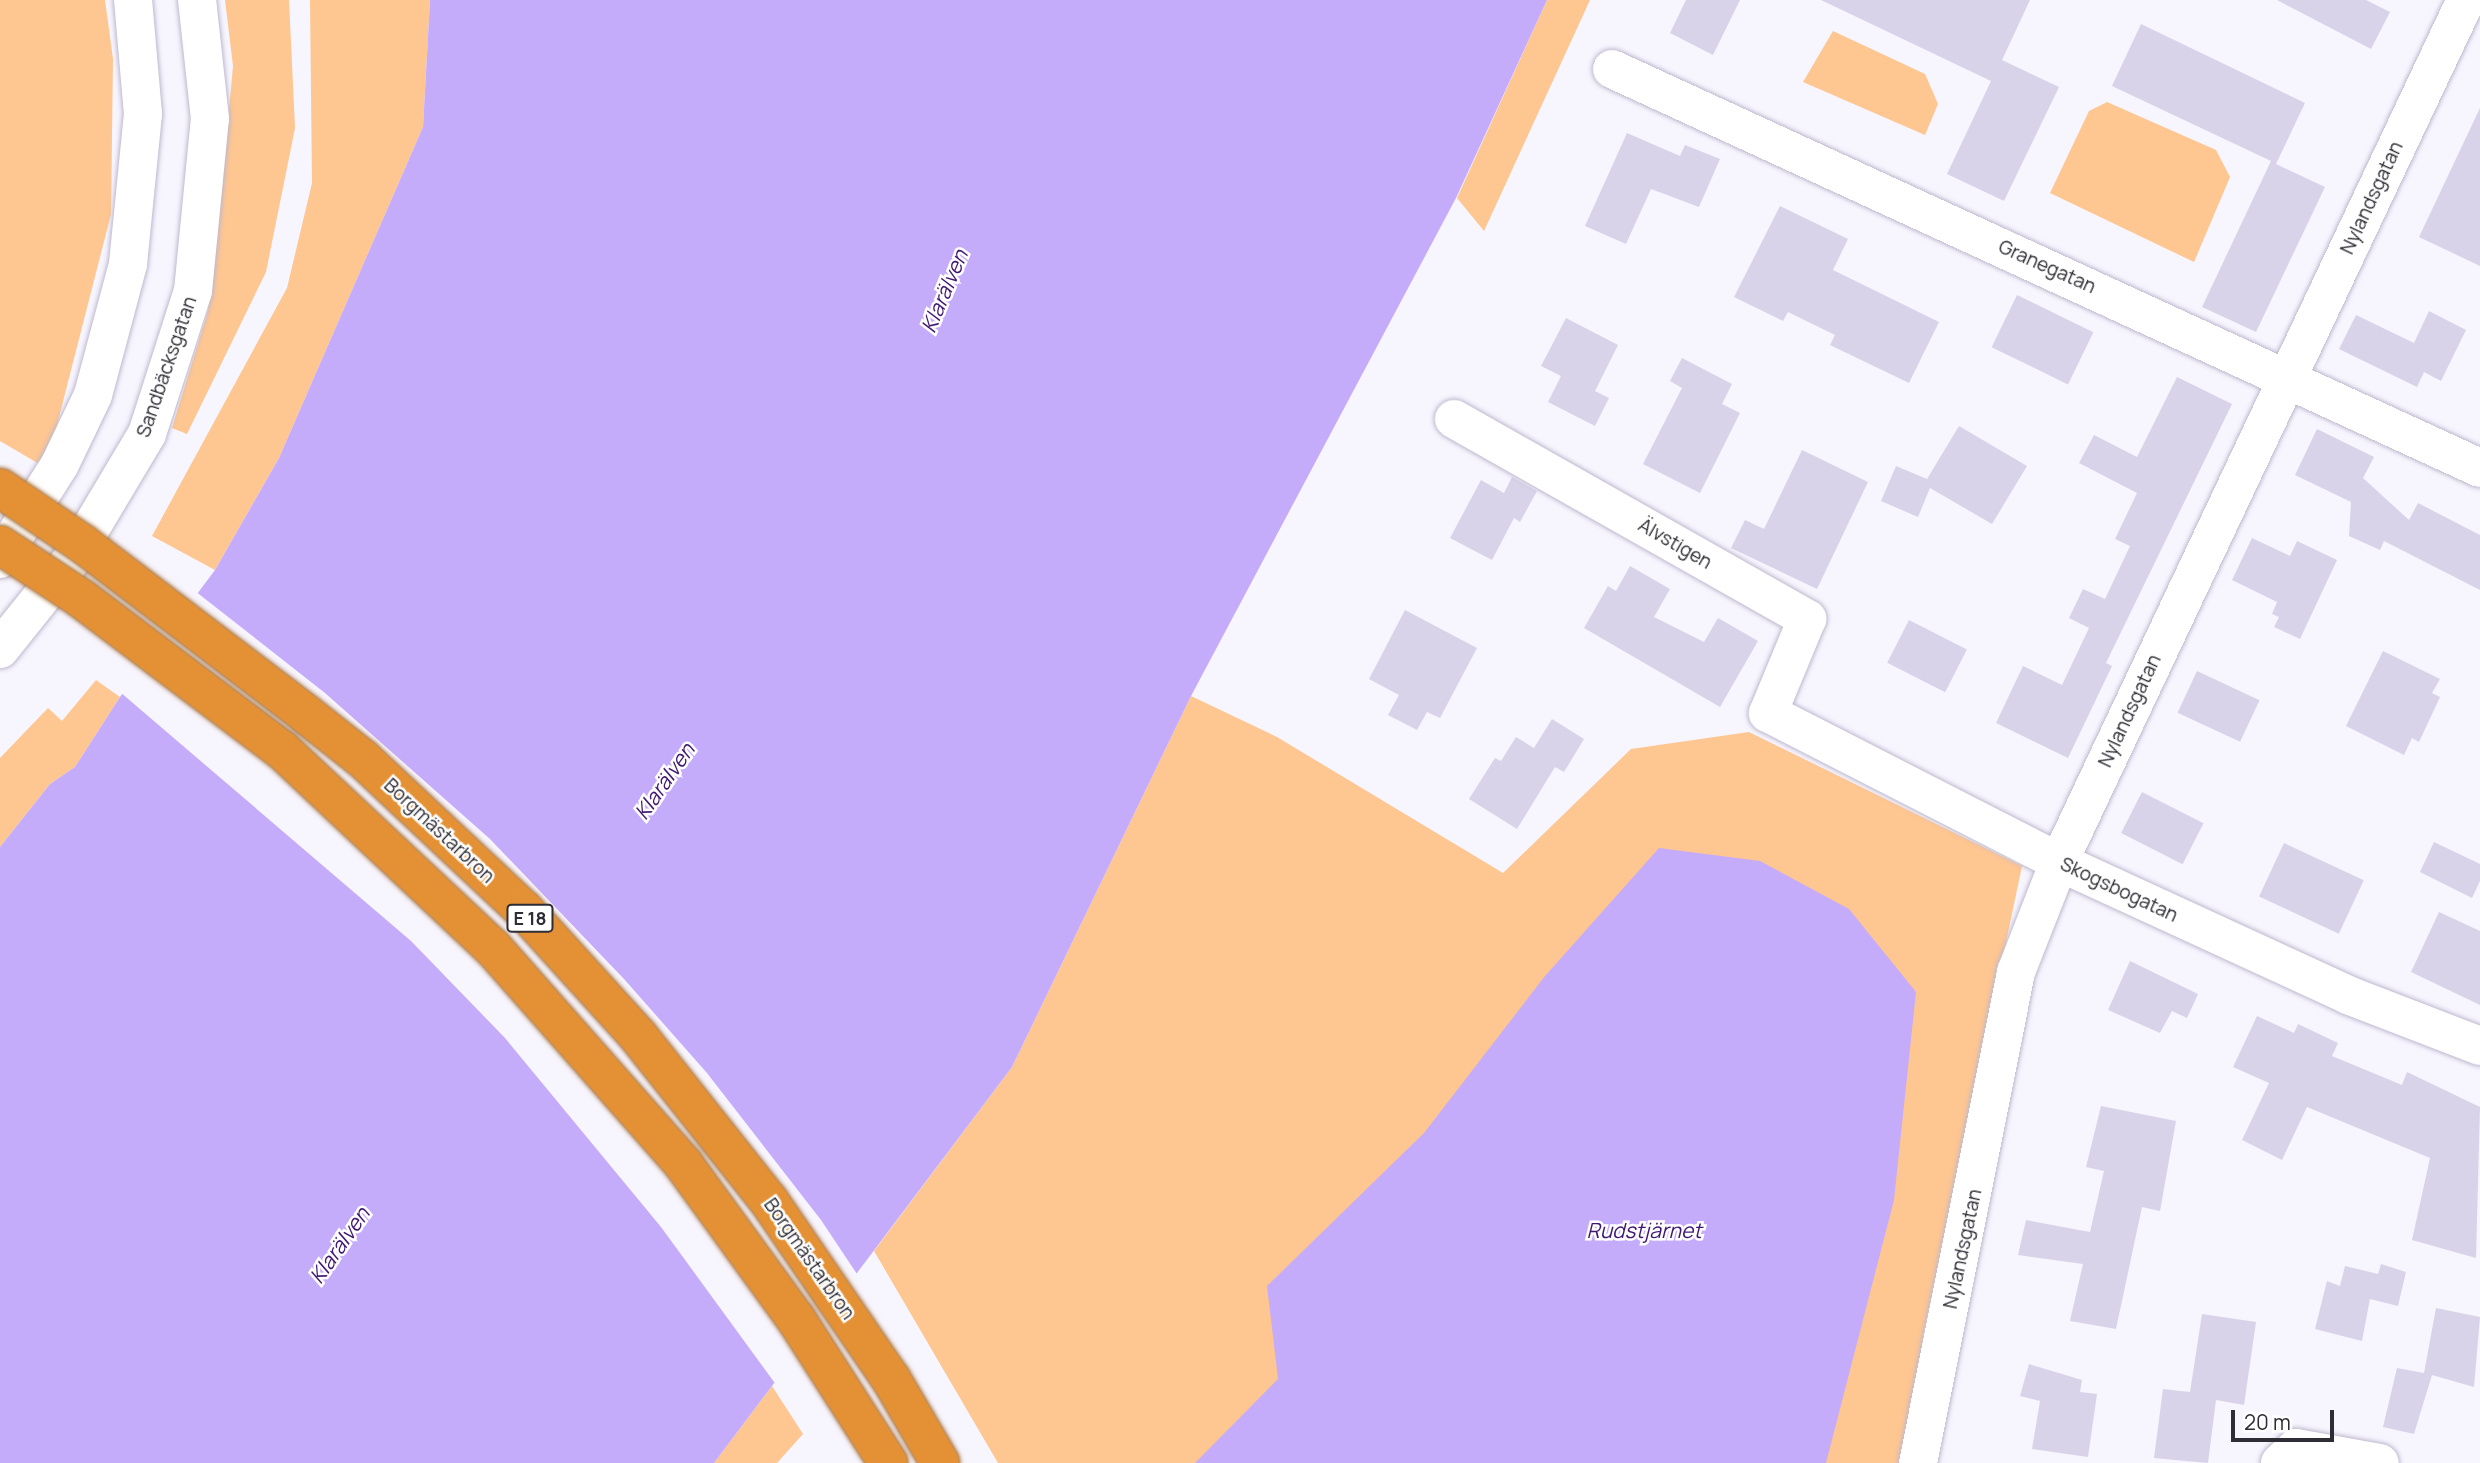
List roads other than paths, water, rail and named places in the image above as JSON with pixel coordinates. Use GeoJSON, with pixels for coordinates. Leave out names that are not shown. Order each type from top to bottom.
{"type":"FeatureCollection","features":[{"type":"Feature","properties":{"kind":"highway","name":"Borgmästarbron"},"geometry":{"type":"LineString","coordinates":[[0,488],[83,544],[335,737],[524,910],[639,1037],[769,1201],[891,1379],[940,1463]]}},
{"type":"Feature","properties":{"kind":"highway","name":"E 18"},"geometry":{"type":"LineString","coordinates":[[0,545],[82,598],[282,750],[493,948],[568,1028],[684,1165],[796,1319],[888,1463]]}},
{"type":"Feature","properties":{"kind":"street"},"geometry":{"type":"LineString","coordinates":[[0,559],[60,464],[93,395],[128,264],[143,114],[133,0]]}},
{"type":"Feature","properties":{"kind":"street","name":"Sandbäcksgatan"},"geometry":{"type":"LineString","coordinates":[[0,649],[73,558],[147,434],[193,291],[210,119],[197,0]]}},
{"type":"Feature","properties":{"kind":"street","name":"Nylandsgatan"},"geometry":{"type":"LineString","coordinates":[[1918,1463],[2015,972],[2059,862],[2466,0]]}},
{"type":"Feature","properties":{"kind":"street","name":"Granegatan"},"geometry":{"type":"LineString","coordinates":[[1612,69],[2288,376],[2480,468]]}},
{"type":"Feature","properties":{"kind":"street","name":"Älvstigen"},"geometry":{"type":"LineString","coordinates":[[1454,419],[1807,619],[1768,713]]}},
{"type":"Feature","properties":{"kind":"street","name":"Skogsbogatan"},"geometry":{"type":"LineString","coordinates":[[1768,713],[2059,862],[2348,995],[2480,1046]]}},
{"type":"Feature","properties":{"kind":"street"},"geometry":{"type":"LineString","coordinates":[[2280,1463],[2296,1448],[2380,1463]]}},
{"type":"Feature","properties":{"kind":"water","name":"Klarälven"},"geometry":{"type":"Polygon","coordinates":[[[430,0],[1547,0],[1456,198],[1191,696],[1012,1067],[714,1463],[0,1463],[0,847],[50,784],[75,767],[120,697],[215,570],[279,458],[423,127],[430,0]]]}},
{"type":"Feature","properties":{"kind":"water","name":"Rudstjärnet"},"geometry":{"type":"Polygon","coordinates":[[[1659,848],[1760,861],[1849,909],[1916,992],[1894,1200],[1826,1463],[1195,1463],[1278,1379],[1267,1286],[1424,1133],[1545,976],[1659,848]]]}}]}
